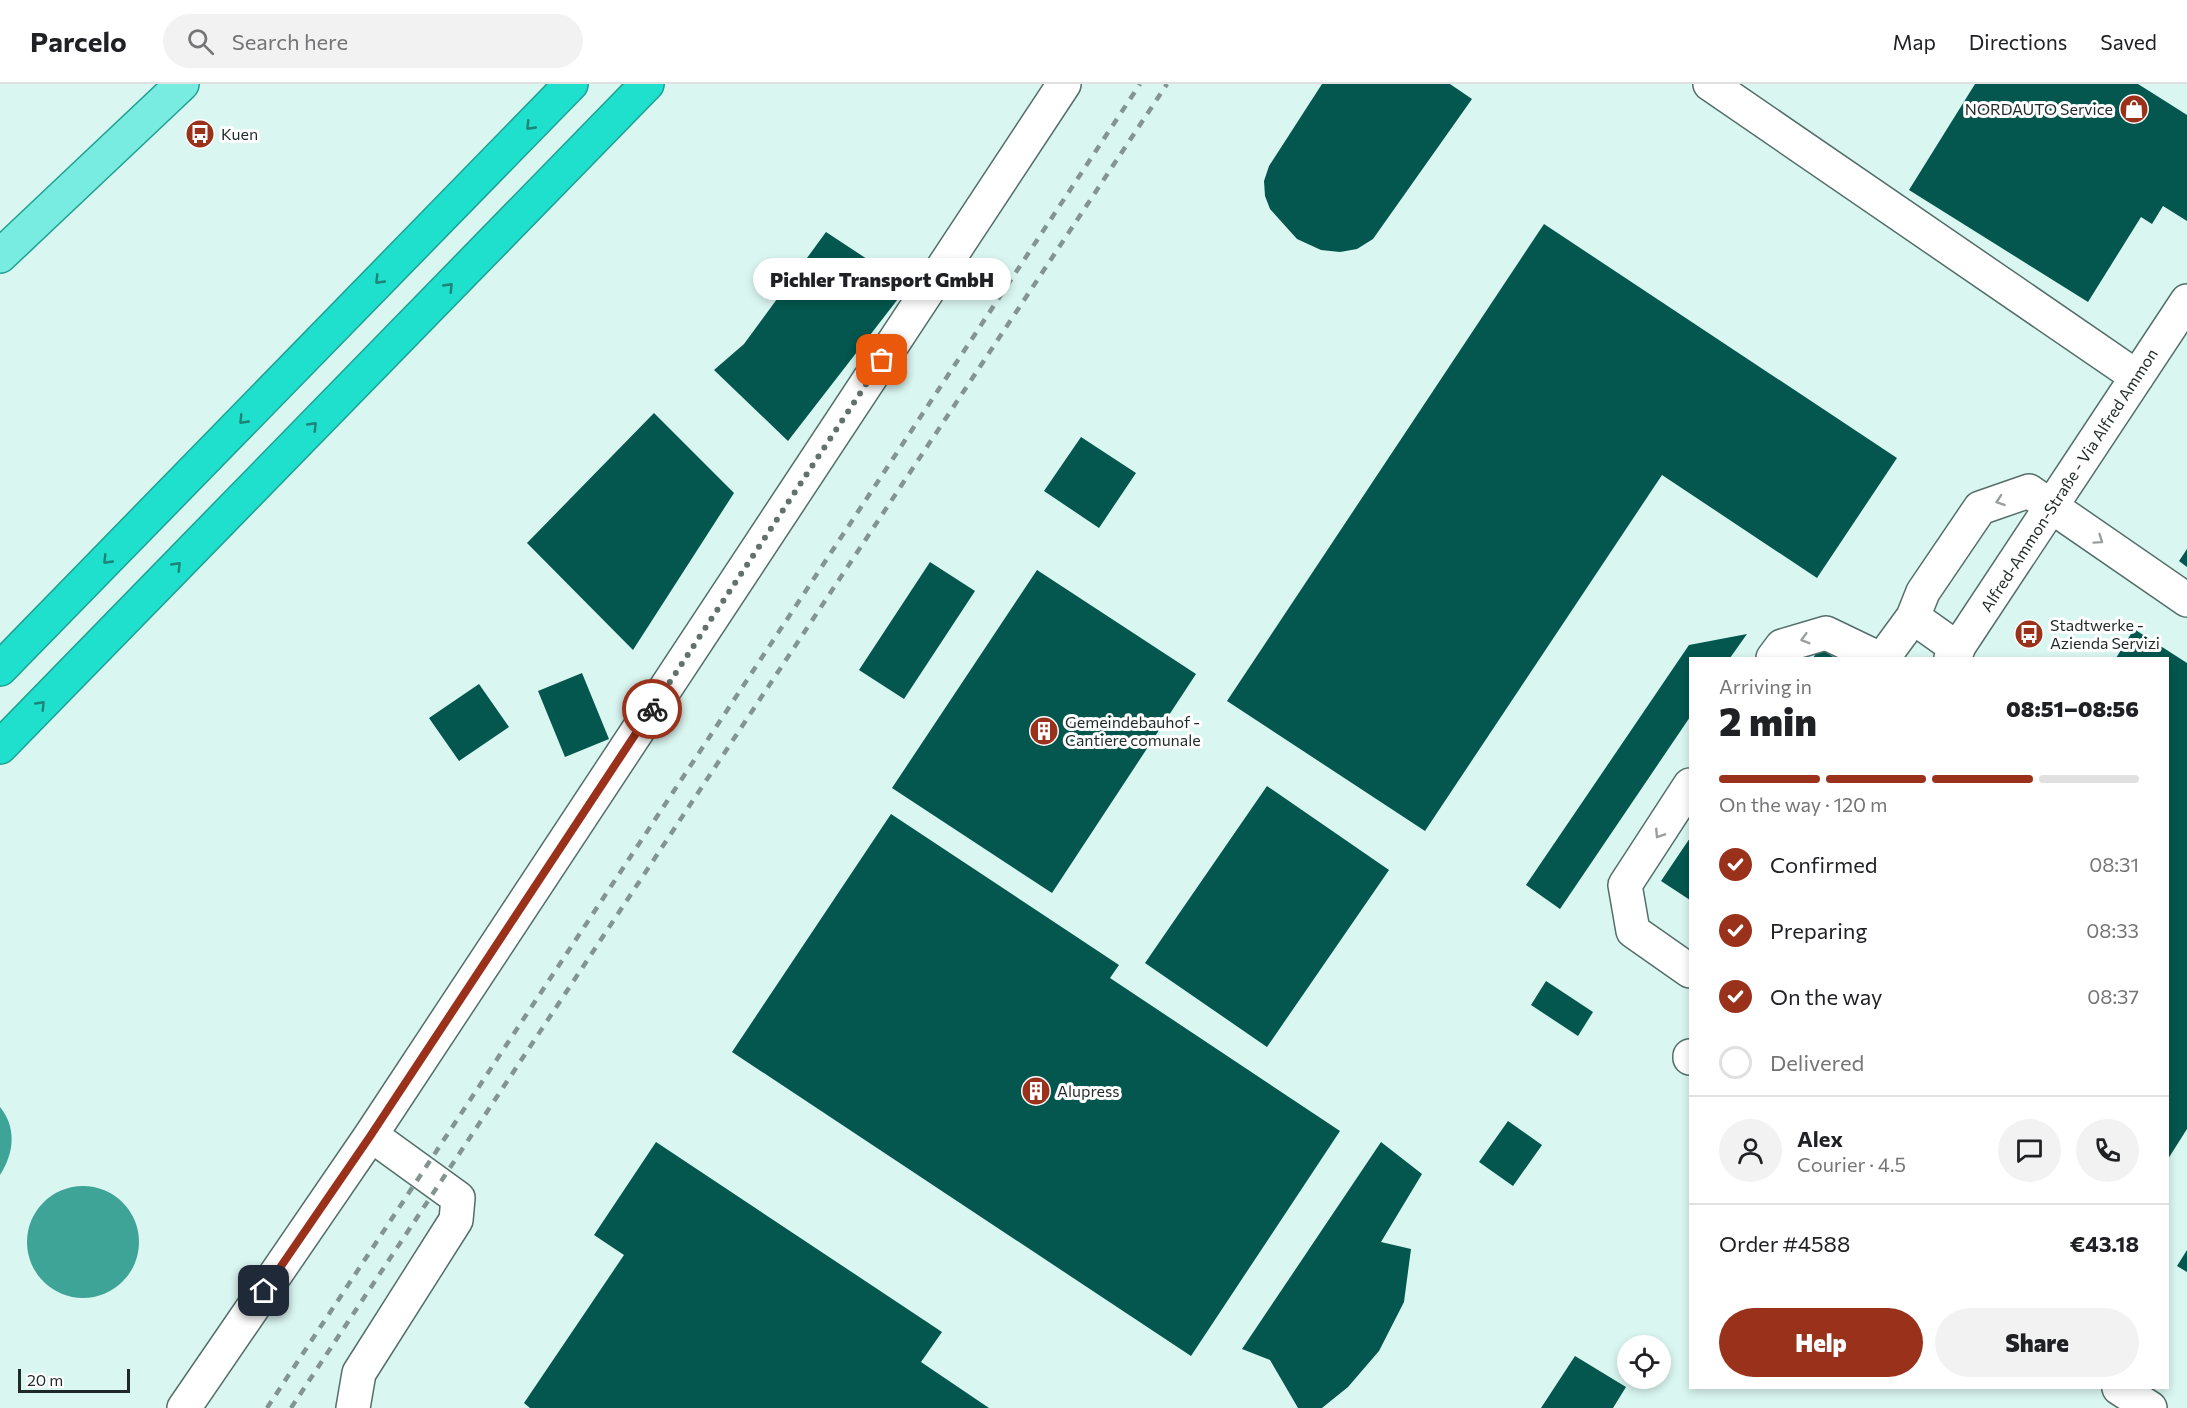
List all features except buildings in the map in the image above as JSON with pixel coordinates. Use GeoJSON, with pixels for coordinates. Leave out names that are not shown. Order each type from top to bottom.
{"type":"FeatureCollection","features":[{"type":"Feature","properties":{"kind":"highway"},"geometry":{"type":"LineString","coordinates":[[0,669],[571,84]]}},
{"type":"Feature","properties":{"kind":"highway"},"geometry":{"type":"LineString","coordinates":[[0,747],[647,84]]}},
{"type":"Feature","properties":{"kind":"main road"},"geometry":{"type":"LineString","coordinates":[[0,256],[182,84]]}},
{"type":"Feature","properties":{"kind":"street"},"geometry":{"type":"LineString","coordinates":[[184,1408],[371,1135],[1064,84]]}},
{"type":"Feature","properties":{"kind":"street"},"geometry":{"type":"LineString","coordinates":[[1710,84],[2138,377]]}},
{"type":"Feature","properties":{"kind":"street","name":"Alfred-Ammon-Straße - Via Alfred Ammon"},"geometry":{"type":"LineString","coordinates":[[1954,654],[2187,301]]}},
{"type":"Feature","properties":{"kind":"street"},"geometry":{"type":"LineString","coordinates":[[1884,657],[1913,617],[1923,592],[1980,508],[2029,491],[2187,600]]}},
{"type":"Feature","properties":{"kind":"street"},"geometry":{"type":"LineString","coordinates":[[1913,617],[1954,654]]}},
{"type":"Feature","properties":{"kind":"street"},"geometry":{"type":"LineString","coordinates":[[1774,657],[1782,646],[1826,633],[1876,657]]}},
{"type":"Feature","properties":{"kind":"street"},"geometry":{"type":"LineString","coordinates":[[1686,959],[1633,931],[1625,885],[1689,787]]}},
{"type":"Feature","properties":{"kind":"street"},"geometry":{"type":"LineString","coordinates":[[356,1405],[359,1373],[456,1220],[458,1198],[371,1135]]}},
{"type":"Feature","properties":{"kind":"street"},"geometry":{"type":"LineString","coordinates":[[2121,1389],[2150,1408]]}},
{"type":"Feature","properties":{"kind":"shaded area"},"geometry":{"type":"Polygon","coordinates":[[[0,1107],[9,1123],[12,1141],[5,1167],[0,1175],[0,1107]]]}},
{"type":"Feature","properties":{"kind":"shaded area"},"geometry":{"type":"Polygon","coordinates":[[[83,1186],[104,1190],[123,1202],[135,1221],[139,1242],[135,1263],[123,1282],[104,1294],[83,1298],[62,1294],[43,1282],[31,1263],[27,1242],[31,1221],[43,1202],[62,1190],[83,1186]]]}},
{"type":"Feature","properties":{"kind":"railway"},"geometry":{"type":"LineString","coordinates":[[267,1408],[1140,84]]}},
{"type":"Feature","properties":{"kind":"railway"},"geometry":{"type":"LineString","coordinates":[[291,1408],[1167,84]]}},
{"type":"Feature","properties":{"kind":"way so far"},"geometry":{"type":"LineString","coordinates":[[652,709],[882,360]]}},
{"type":"Feature","properties":{"kind":"place","name":"NORDAUTO Service"},"geometry":{"type":"Point","coordinates":[2134,109]}},
{"type":"Feature","properties":{"kind":"place","name":"Kuen"},"geometry":{"type":"Point","coordinates":[200,134]}},
{"type":"Feature","properties":{"kind":"place","name":"Pichler Transport GmbH"},"geometry":{"type":"Point","coordinates":[882,360]}},
{"type":"Feature","properties":{"kind":"place","name":"Stadtwerke - Azienda Servizi"},"geometry":{"type":"Point","coordinates":[2029,634]}},
{"type":"Feature","properties":{"kind":"place","name":"Gemeindebauhof - Cantiere comunale"},"geometry":{"type":"Point","coordinates":[1044,731]}},
{"type":"Feature","properties":{"kind":"place","name":"Alupress"},"geometry":{"type":"Point","coordinates":[1036,1091]}},
{"type":"Feature","properties":{"kind":"route"},"geometry":{"type":"LineString","coordinates":[[264,1291],[371,1135],[652,709]]}}]}
